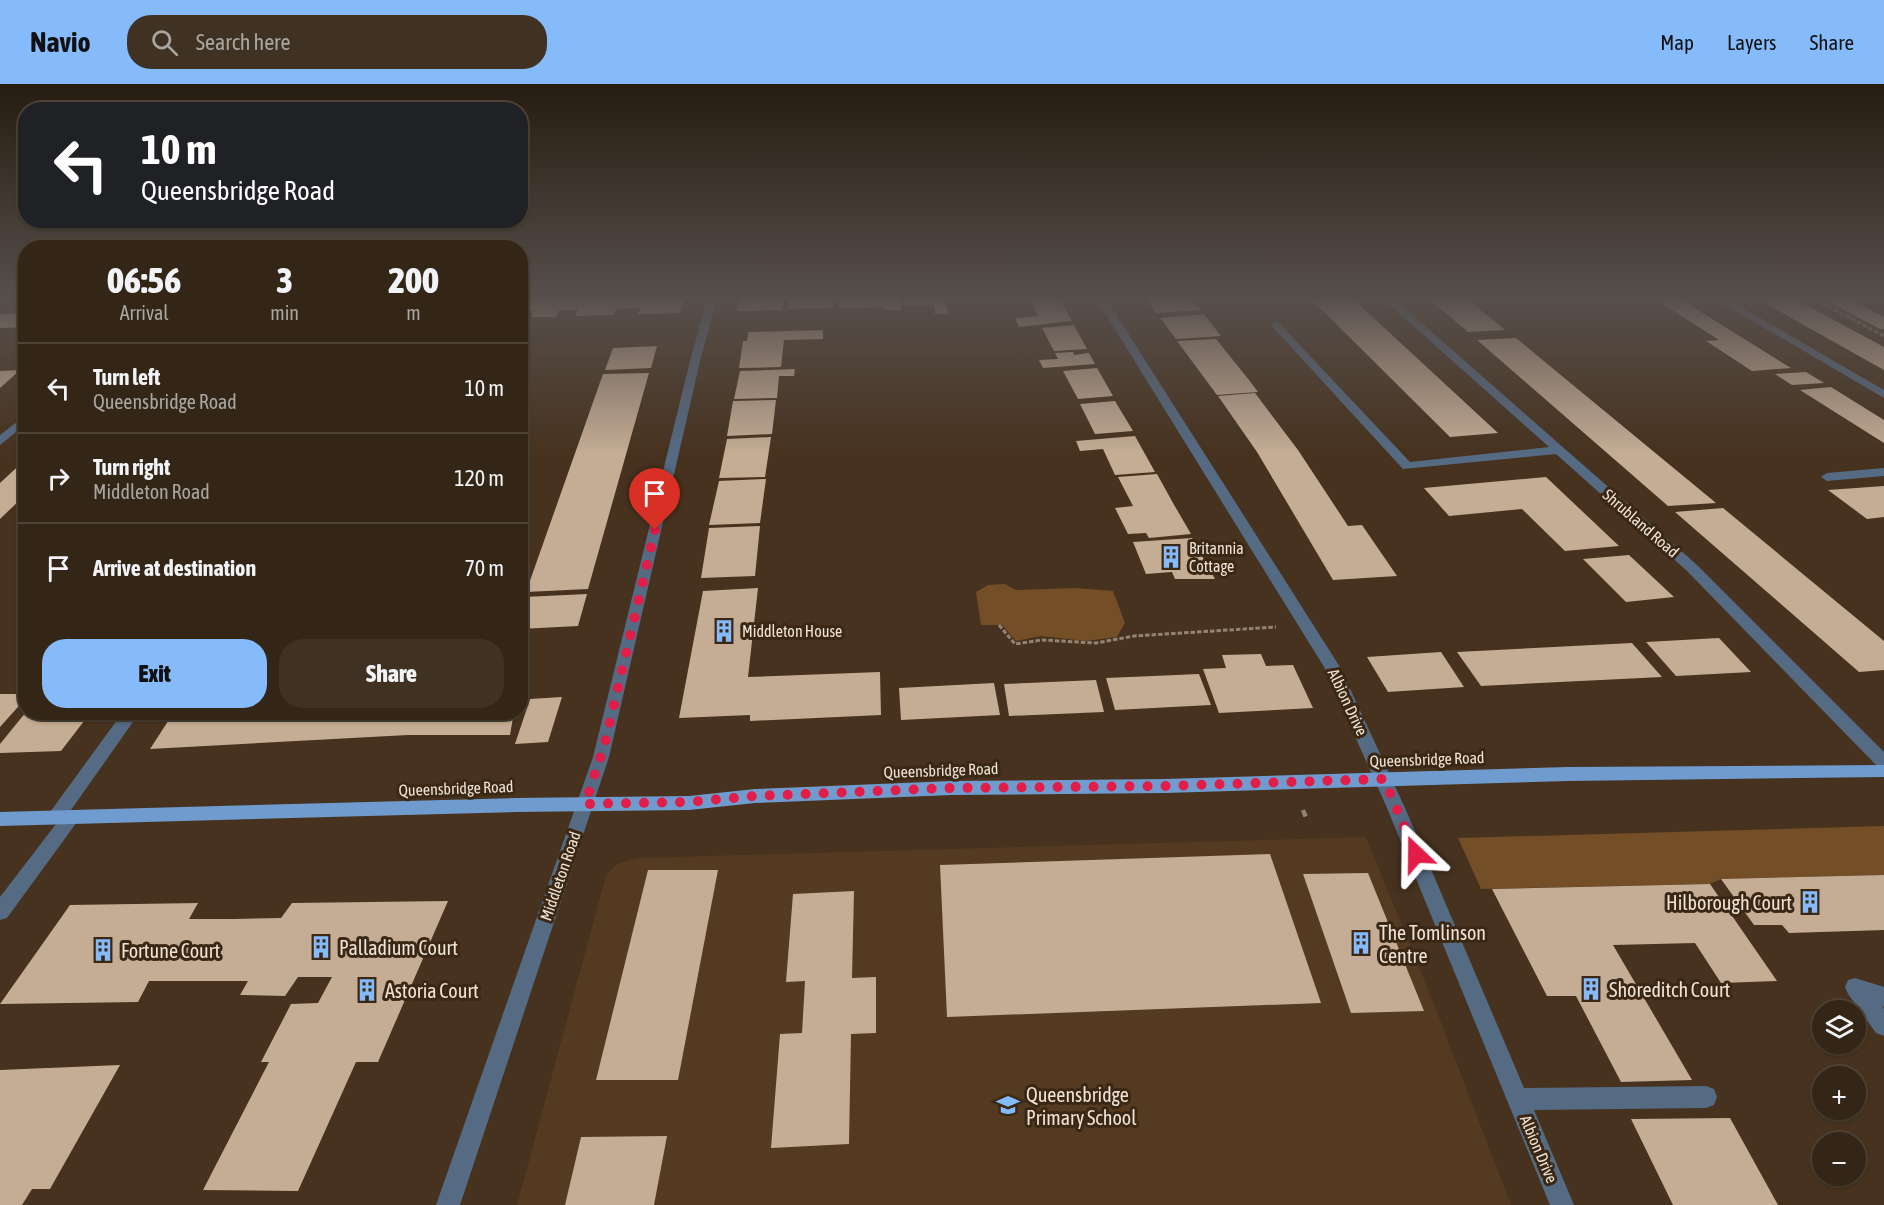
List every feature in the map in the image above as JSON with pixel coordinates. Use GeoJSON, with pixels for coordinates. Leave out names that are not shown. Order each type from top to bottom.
{"type":"FeatureCollection","features":[{"type":"Feature","properties":{"kind":"main road","name":"Queensbridge Road"},"geometry":{"type":"LineString","coordinates":[[0,819],[689,802],[755,796],[941,789],[1165,786],[1568,774],[1884,771]]}},
{"type":"Feature","properties":{"kind":"street","name":"Middleton Road"},"geometry":{"type":"LineString","coordinates":[[448,1205],[605,743],[698,349]]}},
{"type":"Feature","properties":{"kind":"street","name":"Albion Drive"},"geometry":{"type":"LineString","coordinates":[[1133,349],[1332,667],[1384,779],[1562,1205]]}},
{"type":"Feature","properties":{"kind":"street"},"geometry":{"type":"LineString","coordinates":[[1299,349],[1407,466],[1557,450]]}},
{"type":"Feature","properties":{"kind":"street","name":"Shrubland Road"},"geometry":{"type":"LineString","coordinates":[[1444,349],[1691,567],[1884,762]]}},
{"type":"Feature","properties":{"kind":"street"},"geometry":{"type":"LineString","coordinates":[[1807,349],[1884,395]]}},
{"type":"Feature","properties":{"kind":"street"},"geometry":{"type":"LineString","coordinates":[[1867,384],[1884,383]]}},
{"type":"Feature","properties":{"kind":"street"},"geometry":{"type":"LineString","coordinates":[[0,441],[18,424]]}},
{"type":"Feature","properties":{"kind":"street"},"geometry":{"type":"LineString","coordinates":[[1827,477],[1884,472]]}},
{"type":"Feature","properties":{"kind":"street"},"geometry":{"type":"LineString","coordinates":[[0,912],[127,720]]}},
{"type":"Feature","properties":{"kind":"street"},"geometry":{"type":"LineString","coordinates":[[1884,997],[1855,987],[1884,1026]]}},
{"type":"Feature","properties":{"kind":"street"},"geometry":{"type":"LineString","coordinates":[[1518,1099],[1706,1097]]}},
{"type":"Feature","properties":{"kind":"path"},"geometry":{"type":"LineString","coordinates":[[999,625],[1015,644],[1042,640],[1096,643],[1134,636],[1307,624]]}},
{"type":"Feature","properties":{"kind":"path"},"geometry":{"type":"LineString","coordinates":[[1302,809],[1307,820]]}},
{"type":"Feature","properties":{"kind":"shaded area"},"geometry":{"type":"Polygon","coordinates":[[[1005,584],[1016,590],[1076,588],[1113,591],[1125,623],[1117,637],[1086,641],[1041,636],[1016,641],[1002,625],[981,625],[976,592],[988,585],[1005,584]]]}},
{"type":"Feature","properties":{"kind":"shaded area"},"geometry":{"type":"Polygon","coordinates":[[[1884,826],[1884,875],[1721,879],[1710,884],[1481,889],[1458,838],[1884,826]]]}},
{"type":"Feature","properties":{"kind":"shaded area","name":"Queensbridge Primary School"},"geometry":{"type":"Polygon","coordinates":[[[1366,837],[1434,1004],[1511,1205],[517,1205],[606,875],[617,864],[638,858],[1366,837]]]}},
{"type":"Feature","properties":{"kind":"building"},"geometry":{"type":"Polygon","coordinates":[[[613,349],[656,349],[651,368],[605,370],[613,349]]]}},
{"type":"Feature","properties":{"kind":"building"},"geometry":{"type":"Polygon","coordinates":[[[742,349],[783,349],[781,367],[739,368],[742,349]]]}},
{"type":"Feature","properties":{"kind":"building"},"geometry":{"type":"Polygon","coordinates":[[[1053,349],[1082,349],[1054,351],[1053,349]]]}},
{"type":"Feature","properties":{"kind":"building"},"geometry":{"type":"Polygon","coordinates":[[[1183,349],[1224,349],[1258,392],[1217,395],[1183,349]]]}},
{"type":"Feature","properties":{"kind":"building"},"geometry":{"type":"Polygon","coordinates":[[[1362,349],[1408,349],[1498,433],[1450,437],[1362,349]]]}},
{"type":"Feature","properties":{"kind":"building"},"geometry":{"type":"Polygon","coordinates":[[[1488,349],[1530,349],[1716,503],[1668,506],[1488,349]]]}},
{"type":"Feature","properties":{"kind":"building"},"geometry":{"type":"Polygon","coordinates":[[[1719,349],[1761,349],[1791,368],[1752,371],[1719,349]]]}},
{"type":"Feature","properties":{"kind":"building"},"geometry":{"type":"Polygon","coordinates":[[[1847,349],[1884,349],[1884,370],[1847,349]]]}},
{"type":"Feature","properties":{"kind":"building"},"geometry":{"type":"Polygon","coordinates":[[[1073,352],[1074,355],[1089,353],[1095,364],[1043,368],[1039,360],[1058,359],[1055,353],[1073,352]]]}},
{"type":"Feature","properties":{"kind":"building"},"geometry":{"type":"Polygon","coordinates":[[[1097,368],[1113,396],[1078,399],[1063,371],[1097,368]]]}},
{"type":"Feature","properties":{"kind":"building"},"geometry":{"type":"Polygon","coordinates":[[[795,369],[794,376],[779,376],[777,398],[734,399],[740,371],[795,369]]]}},
{"type":"Feature","properties":{"kind":"building"},"geometry":{"type":"Polygon","coordinates":[[[18,370],[0,388],[0,371],[18,370]]]}},
{"type":"Feature","properties":{"kind":"building"},"geometry":{"type":"Polygon","coordinates":[[[1806,372],[1824,383],[1792,385],[1775,374],[1806,372]]]}},
{"type":"Feature","properties":{"kind":"building"},"geometry":{"type":"Polygon","coordinates":[[[649,373],[588,589],[528,592],[528,586],[603,374],[649,373]]]}},
{"type":"Feature","properties":{"kind":"building"},"geometry":{"type":"Polygon","coordinates":[[[1831,387],[1884,420],[1884,443],[1800,390],[1831,387]]]}},
{"type":"Feature","properties":{"kind":"building"},"geometry":{"type":"Polygon","coordinates":[[[1255,393],[1298,450],[1348,526],[1362,525],[1397,576],[1333,580],[1257,452],[1218,396],[1255,393]]]}},
{"type":"Feature","properties":{"kind":"building"},"geometry":{"type":"Polygon","coordinates":[[[776,400],[772,434],[727,436],[733,401],[776,400]]]}},
{"type":"Feature","properties":{"kind":"building"},"geometry":{"type":"Polygon","coordinates":[[[1115,401],[1133,431],[1095,434],[1080,404],[1115,401]]]}},
{"type":"Feature","properties":{"kind":"building"},"geometry":{"type":"Polygon","coordinates":[[[1135,436],[1155,472],[1115,475],[1103,449],[1080,451],[1076,441],[1135,436]]]}},
{"type":"Feature","properties":{"kind":"building"},"geometry":{"type":"Polygon","coordinates":[[[771,437],[765,477],[719,478],[727,439],[771,437]]]}},
{"type":"Feature","properties":{"kind":"building"},"geometry":{"type":"Polygon","coordinates":[[[18,466],[18,502],[0,519],[0,483],[18,466]]]}},
{"type":"Feature","properties":{"kind":"building"},"geometry":{"type":"Polygon","coordinates":[[[1157,474],[1191,534],[1149,538],[1146,533],[1128,534],[1115,508],[1133,506],[1118,477],[1157,474]]]}},
{"type":"Feature","properties":{"kind":"building"},"geometry":{"type":"Polygon","coordinates":[[[1546,477],[1619,546],[1565,551],[1522,509],[1449,516],[1424,488],[1546,477]]]}},
{"type":"Feature","properties":{"kind":"building"},"geometry":{"type":"Polygon","coordinates":[[[766,479],[760,523],[709,525],[719,481],[766,479]]]}},
{"type":"Feature","properties":{"kind":"building"},"geometry":{"type":"Polygon","coordinates":[[[1884,486],[1884,517],[1867,519],[1828,490],[1884,486]]]}},
{"type":"Feature","properties":{"kind":"building"},"geometry":{"type":"Polygon","coordinates":[[[1723,508],[1884,641],[1884,670],[1859,672],[1675,512],[1723,508]]]}},
{"type":"Feature","properties":{"kind":"building"},"geometry":{"type":"Polygon","coordinates":[[[760,526],[755,576],[701,578],[709,528],[760,526]]]}},
{"type":"Feature","properties":{"kind":"building","name":"Britannia Cottage"},"geometry":{"type":"Polygon","coordinates":[[[1192,538],[1215,579],[1175,579],[1172,572],[1146,574],[1133,542],[1192,538]]]}},
{"type":"Feature","properties":{"kind":"building"},"geometry":{"type":"Polygon","coordinates":[[[1629,555],[1674,597],[1626,602],[1583,559],[1629,555]]]}},
{"type":"Feature","properties":{"kind":"building","name":"Middleton House"},"geometry":{"type":"Polygon","coordinates":[[[758,588],[748,677],[880,672],[881,715],[750,721],[750,715],[679,718],[703,591],[758,588]]]}},
{"type":"Feature","properties":{"kind":"building"},"geometry":{"type":"Polygon","coordinates":[[[587,594],[578,626],[528,629],[528,597],[587,594]]]}},
{"type":"Feature","properties":{"kind":"building"},"geometry":{"type":"Polygon","coordinates":[[[1719,638],[1751,672],[1676,676],[1646,642],[1719,638]]]}},
{"type":"Feature","properties":{"kind":"building"},"geometry":{"type":"Polygon","coordinates":[[[1632,643],[1662,677],[1481,686],[1457,652],[1632,643]]]}},
{"type":"Feature","properties":{"kind":"building"},"geometry":{"type":"Polygon","coordinates":[[[1441,652],[1464,687],[1388,692],[1367,657],[1441,652]]]}},
{"type":"Feature","properties":{"kind":"building"},"geometry":{"type":"Polygon","coordinates":[[[1261,654],[1266,666],[1293,665],[1313,708],[1219,713],[1203,669],[1226,668],[1222,655],[1261,654]]]}},
{"type":"Feature","properties":{"kind":"building"},"geometry":{"type":"Polygon","coordinates":[[[1199,674],[1211,705],[1115,710],[1106,678],[1199,674]]]}},
{"type":"Feature","properties":{"kind":"building"},"geometry":{"type":"Polygon","coordinates":[[[1096,680],[1104,712],[1009,716],[1004,684],[1096,680]]]}},
{"type":"Feature","properties":{"kind":"building"},"geometry":{"type":"Polygon","coordinates":[[[994,683],[1000,715],[901,720],[899,688],[994,683]]]}},
{"type":"Feature","properties":{"kind":"building"},"geometry":{"type":"Polygon","coordinates":[[[0,694],[18,694],[18,707],[0,727],[0,694]]]}},
{"type":"Feature","properties":{"kind":"building"},"geometry":{"type":"Polygon","coordinates":[[[562,697],[548,742],[515,744],[523,720],[528,720],[530,699],[562,697]]]}},
{"type":"Feature","properties":{"kind":"building"},"geometry":{"type":"Polygon","coordinates":[[[20,720],[85,720],[61,751],[0,753],[0,744],[20,720]]]}},
{"type":"Feature","properties":{"kind":"building"},"geometry":{"type":"Polygon","coordinates":[[[169,720],[513,720],[510,735],[408,735],[150,749],[169,720]]]}},
{"type":"Feature","properties":{"kind":"building"},"geometry":{"type":"Polygon","coordinates":[[[1270,854],[1321,1003],[947,1017],[940,865],[1270,854]]]}},
{"type":"Feature","properties":{"kind":"building"},"geometry":{"type":"Polygon","coordinates":[[[648,870],[718,870],[678,1080],[596,1080],[648,870]]]}},
{"type":"Feature","properties":{"kind":"building","name":"The Tomlinson Centre"},"geometry":{"type":"Polygon","coordinates":[[[1368,873],[1424,1011],[1351,1013],[1303,874],[1368,873]]]}},
{"type":"Feature","properties":{"kind":"building","name":"Hilborough Court"},"geometry":{"type":"Polygon","coordinates":[[[1884,875],[1884,930],[1789,933],[1782,925],[1754,925],[1721,879],[1884,875]]]}},
{"type":"Feature","properties":{"kind":"building","name":"Shoreditch Court"},"geometry":{"type":"Polygon","coordinates":[[[1710,884],[1777,981],[1721,983],[1695,943],[1613,945],[1692,1080],[1621,1082],[1576,996],[1547,996],[1492,889],[1710,884]]]}},
{"type":"Feature","properties":{"kind":"building"},"geometry":{"type":"Polygon","coordinates":[[[854,891],[852,978],[876,977],[876,1033],[851,1034],[849,1144],[771,1148],[780,1034],[802,1033],[805,981],[786,982],[793,894],[854,891]]]}},
{"type":"Feature","properties":{"kind":"building"},"geometry":{"type":"Polygon","coordinates":[[[448,901],[378,1062],[356,1062],[298,1191],[203,1190],[269,1062],[261,1062],[291,1004],[318,1003],[332,977],[298,977],[285,996],[240,995],[248,981],[149,981],[138,1002],[0,1004],[70,905],[198,903],[189,919],[235,919],[281,918],[292,903],[448,901]]]}},
{"type":"Feature","properties":{"kind":"building"},"geometry":{"type":"Polygon","coordinates":[[[120,1065],[50,1189],[32,1189],[22,1205],[0,1205],[0,1070],[120,1065]]]}},
{"type":"Feature","properties":{"kind":"building"},"geometry":{"type":"Polygon","coordinates":[[[1730,1118],[1778,1205],[1673,1205],[1631,1119],[1730,1118]]]}},
{"type":"Feature","properties":{"kind":"building"},"geometry":{"type":"Polygon","coordinates":[[[667,1136],[654,1205],[565,1205],[581,1137],[667,1136]]]}},
{"type":"Feature","properties":{"kind":"place","name":"Britannia Cottage"},"geometry":{"type":"Point","coordinates":[1171,557]}},
{"type":"Feature","properties":{"kind":"place","name":"Middleton House"},"geometry":{"type":"Point","coordinates":[724,631]}},
{"type":"Feature","properties":{"kind":"place","name":"Hilborough Court"},"geometry":{"type":"Point","coordinates":[1810,902]}},
{"type":"Feature","properties":{"kind":"place","name":"The Tomlinson Centre"},"geometry":{"type":"Point","coordinates":[1361,943]}},
{"type":"Feature","properties":{"kind":"place","name":"Palladium Court"},"geometry":{"type":"Point","coordinates":[321,947]}},
{"type":"Feature","properties":{"kind":"place","name":"Fortune Court"},"geometry":{"type":"Point","coordinates":[103,950]}},
{"type":"Feature","properties":{"kind":"place","name":"Shoreditch Court"},"geometry":{"type":"Point","coordinates":[1591,989]}},
{"type":"Feature","properties":{"kind":"place","name":"Astoria Court"},"geometry":{"type":"Point","coordinates":[367,990]}},
{"type":"Feature","properties":{"kind":"place","name":"Queensbridge Primary School"},"geometry":{"type":"Point","coordinates":[1008,1105]}},
{"type":"Feature","properties":{"kind":"route"},"geometry":{"type":"LineString","coordinates":[[655,530],[605,743],[585,804],[658,804],[755,796],[952,788],[1165,786],[1384,779],[1416,854]]}}]}
